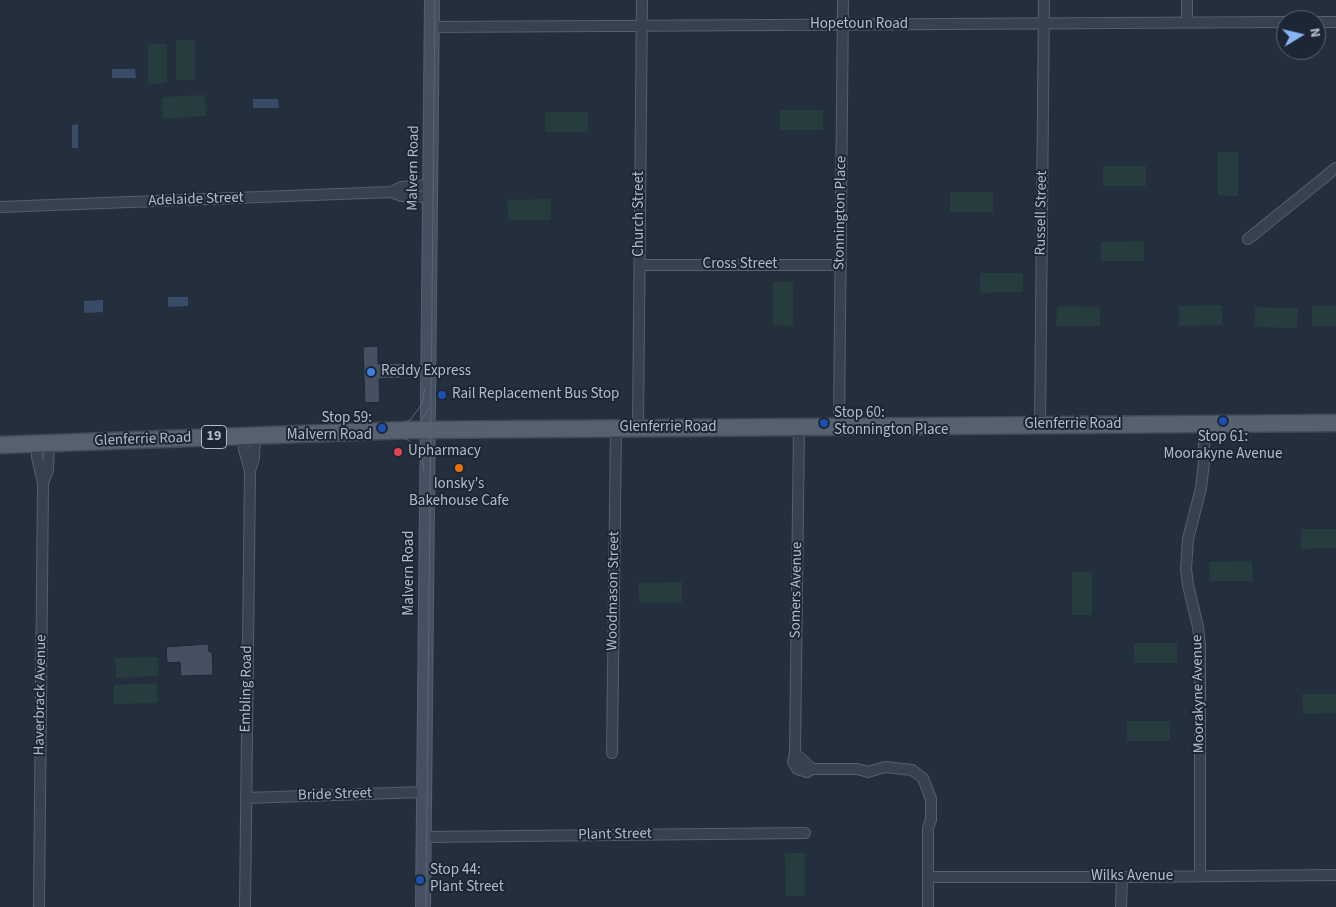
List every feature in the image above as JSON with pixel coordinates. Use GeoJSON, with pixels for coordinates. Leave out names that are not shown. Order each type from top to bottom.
{"type":"FeatureCollection","features":[{"type":"Feature","properties":{"kind":"main road","name":"Malvern Road"},"geometry":{"type":"LineString","coordinates":[[423,907],[432,0]]}},
{"type":"Feature","properties":{"kind":"main road","name":"Glenferrie Road"},"geometry":{"type":"LineString","coordinates":[[0,445],[428,430],[1336,423]]}},
{"type":"Feature","properties":{"kind":"street","name":"Church Street"},"geometry":{"type":"LineString","coordinates":[[638,428],[642,0]]}},
{"type":"Feature","properties":{"kind":"street","name":"Stonnington Place"},"geometry":{"type":"LineString","coordinates":[[839,426],[843,0]]}},
{"type":"Feature","properties":{"kind":"street","name":"Russell Street"},"geometry":{"type":"LineString","coordinates":[[1040,425],[1044,0]]}},
{"type":"Feature","properties":{"kind":"street"},"geometry":{"type":"LineString","coordinates":[[1187,0],[1187,22]]}},
{"type":"Feature","properties":{"kind":"street","name":"Hopetoun Road"},"geometry":{"type":"LineString","coordinates":[[432,26],[1276,22]]}},
{"type":"Feature","properties":{"kind":"street"},"geometry":{"type":"LineString","coordinates":[[1248,239],[1336,168]]}},
{"type":"Feature","properties":{"kind":"street","name":"Adelaide Street"},"geometry":{"type":"LineString","coordinates":[[0,208],[391,192],[402,196],[430,191]]}},
{"type":"Feature","properties":{"kind":"street","name":"Cross Street"},"geometry":{"type":"LineString","coordinates":[[640,265],[841,265]]}},
{"type":"Feature","properties":{"kind":"street","name":"Moorakyne Avenue"},"geometry":{"type":"LineString","coordinates":[[1200,876],[1200,653],[1198,627],[1186,569],[1188,539],[1201,488],[1204,462],[1204,424]]}},
{"type":"Feature","properties":{"kind":"street","name":"Somers Avenue"},"geometry":{"type":"LineString","coordinates":[[799,427],[795,753],[793,762],[797,768],[807,772],[812,769],[857,769],[868,772],[885,767],[907,769],[923,778],[928,790],[924,801],[925,820],[928,828],[928,907]]}},
{"type":"Feature","properties":{"kind":"street","name":"Woodmason Street"},"geometry":{"type":"LineString","coordinates":[[612,753],[616,428]]}},
{"type":"Feature","properties":{"kind":"street","name":"Embling Road"},"geometry":{"type":"LineString","coordinates":[[245,907],[250,471],[244,449],[249,436]]}},
{"type":"Feature","properties":{"kind":"street","name":"Haverbrack Avenue"},"geometry":{"type":"LineString","coordinates":[[39,907],[43,484],[37,457],[43,443]]}},
{"type":"Feature","properties":{"kind":"street","name":"Bride Street"},"geometry":{"type":"LineString","coordinates":[[246,798],[424,792]]}},
{"type":"Feature","properties":{"kind":"street","name":"Plant Street"},"geometry":{"type":"LineString","coordinates":[[424,836],[806,833]]}},
{"type":"Feature","properties":{"kind":"street","name":"Wilks Avenue"},"geometry":{"type":"LineString","coordinates":[[928,877],[1336,875]]}},
{"type":"Feature","properties":{"kind":"street"},"geometry":{"type":"LineString","coordinates":[[1121,907],[1122,877]]}},
{"type":"Feature","properties":{"kind":"green space"},"geometry":{"type":"Polygon","coordinates":[[[176,40],[195,40],[195,80],[176,80],[176,40]]]}},
{"type":"Feature","properties":{"kind":"green space"},"geometry":{"type":"Polygon","coordinates":[[[148,44],[167,44],[167,83],[148,84],[148,44]]]}},
{"type":"Feature","properties":{"kind":"green space"},"geometry":{"type":"Polygon","coordinates":[[[205,95],[206,116],[163,119],[162,97],[205,95]]]}},
{"type":"Feature","properties":{"kind":"green space"},"geometry":{"type":"Polygon","coordinates":[[[780,110],[823,110],[823,130],[780,130],[780,110]]]}},
{"type":"Feature","properties":{"kind":"green space"},"geometry":{"type":"Polygon","coordinates":[[[545,112],[588,112],[588,132],[545,132],[545,112]]]}},
{"type":"Feature","properties":{"kind":"green space"},"geometry":{"type":"Polygon","coordinates":[[[1218,152],[1238,152],[1238,196],[1218,195],[1218,152]]]}},
{"type":"Feature","properties":{"kind":"green space"},"geometry":{"type":"Polygon","coordinates":[[[1103,166],[1146,166],[1146,186],[1103,186],[1103,166]]]}},
{"type":"Feature","properties":{"kind":"green space"},"geometry":{"type":"Polygon","coordinates":[[[950,192],[993,192],[993,212],[950,212],[950,192]]]}},
{"type":"Feature","properties":{"kind":"green space"},"geometry":{"type":"Polygon","coordinates":[[[551,199],[551,220],[508,220],[507,200],[551,199]]]}},
{"type":"Feature","properties":{"kind":"green space"},"geometry":{"type":"Polygon","coordinates":[[[1144,241],[1144,261],[1101,261],[1101,242],[1144,241]]]}},
{"type":"Feature","properties":{"kind":"green space"},"geometry":{"type":"Polygon","coordinates":[[[980,273],[1023,273],[1023,292],[980,293],[980,273]]]}},
{"type":"Feature","properties":{"kind":"green space"},"geometry":{"type":"Polygon","coordinates":[[[773,282],[793,282],[793,326],[773,325],[773,282]]]}},
{"type":"Feature","properties":{"kind":"green space"},"geometry":{"type":"Polygon","coordinates":[[[1222,305],[1222,325],[1179,326],[1179,306],[1222,305]]]}},
{"type":"Feature","properties":{"kind":"green space"},"geometry":{"type":"Polygon","coordinates":[[[1057,306],[1100,307],[1100,326],[1056,326],[1057,306]]]}},
{"type":"Feature","properties":{"kind":"green space"},"geometry":{"type":"Polygon","coordinates":[[[1312,306],[1336,306],[1336,326],[1312,326],[1312,306]]]}},
{"type":"Feature","properties":{"kind":"green space"},"geometry":{"type":"Polygon","coordinates":[[[1255,307],[1298,308],[1297,328],[1254,327],[1255,307]]]}},
{"type":"Feature","properties":{"kind":"green space"},"geometry":{"type":"Polygon","coordinates":[[[1301,529],[1336,529],[1336,548],[1301,549],[1301,529]]]}},
{"type":"Feature","properties":{"kind":"green space"},"geometry":{"type":"Polygon","coordinates":[[[1252,561],[1253,581],[1210,581],[1209,562],[1252,561]]]}},
{"type":"Feature","properties":{"kind":"green space"},"geometry":{"type":"Polygon","coordinates":[[[1072,572],[1092,572],[1092,615],[1072,615],[1072,572]]]}},
{"type":"Feature","properties":{"kind":"green space"},"geometry":{"type":"Polygon","coordinates":[[[682,582],[682,602],[639,603],[638,583],[682,582]]]}},
{"type":"Feature","properties":{"kind":"green space"},"geometry":{"type":"Polygon","coordinates":[[[1134,643],[1177,643],[1177,663],[1134,663],[1134,643]]]}},
{"type":"Feature","properties":{"kind":"green space"},"geometry":{"type":"Polygon","coordinates":[[[158,657],[159,676],[116,678],[115,658],[158,657]]]}},
{"type":"Feature","properties":{"kind":"green space"},"geometry":{"type":"Polygon","coordinates":[[[157,683],[157,703],[114,704],[114,685],[157,683]]]}},
{"type":"Feature","properties":{"kind":"green space"},"geometry":{"type":"Polygon","coordinates":[[[1302,694],[1336,694],[1336,713],[1303,714],[1302,694]]]}},
{"type":"Feature","properties":{"kind":"green space"},"geometry":{"type":"Polygon","coordinates":[[[1127,721],[1170,721],[1170,741],[1127,741],[1127,721]]]}},
{"type":"Feature","properties":{"kind":"green space"},"geometry":{"type":"Polygon","coordinates":[[[785,853],[805,853],[805,896],[786,896],[785,853]]]}},
{"type":"Feature","properties":{"kind":"water"},"geometry":{"type":"Polygon","coordinates":[[[112,69],[135,69],[136,78],[112,78],[112,69]]]}},
{"type":"Feature","properties":{"kind":"water"},"geometry":{"type":"Polygon","coordinates":[[[253,99],[278,99],[279,108],[253,108],[253,99]]]}},
{"type":"Feature","properties":{"kind":"water"},"geometry":{"type":"Polygon","coordinates":[[[78,124],[78,148],[72,148],[72,125],[78,124]]]}},
{"type":"Feature","properties":{"kind":"water"},"geometry":{"type":"Polygon","coordinates":[[[168,297],[188,297],[188,306],[168,307],[168,297]]]}},
{"type":"Feature","properties":{"kind":"water"},"geometry":{"type":"Polygon","coordinates":[[[103,300],[103,312],[84,313],[84,301],[103,300]]]}},
{"type":"Feature","properties":{"kind":"building","name":"Reddy Express"},"geometry":{"type":"Polygon","coordinates":[[[378,346],[378,364],[403,363],[403,378],[379,379],[380,402],[365,403],[363,347],[378,346]]]}},
{"type":"Feature","properties":{"kind":"building"},"geometry":{"type":"Polygon","coordinates":[[[208,644],[209,652],[212,652],[213,675],[181,676],[180,662],[167,663],[166,647],[208,644]]]}},
{"type":"Feature","properties":{"kind":"tram line"},"geometry":{"type":"LineString","coordinates":[[426,907],[435,0]]}},
{"type":"Feature","properties":{"kind":"tram line"},"geometry":{"type":"LineString","coordinates":[[386,427],[403,424],[411,419],[422,404],[425,388]]}},
{"type":"Feature","properties":{"kind":"tram line"},"geometry":{"type":"LineString","coordinates":[[406,431],[413,429],[421,422],[429,407]]}},
{"type":"Feature","properties":{"kind":"tram line"},"geometry":{"type":"LineString","coordinates":[[0,448],[395,433],[1336,426]]}},
{"type":"Feature","properties":{"kind":"tram line"},"geometry":{"type":"LineString","coordinates":[[396,435],[408,440],[417,448],[422,458],[424,471]]}},
{"type":"Feature","properties":{"kind":"place","name":"Reddy Express"},"geometry":{"type":"Point","coordinates":[371,372]}},
{"type":"Feature","properties":{"kind":"place","name":"Rail Replacement Bus Stop"},"geometry":{"type":"Point","coordinates":[442,395]}},
{"type":"Feature","properties":{"kind":"place","name":"Stop 61: Moorakyne Avenue"},"geometry":{"type":"Point","coordinates":[1223,421]}},
{"type":"Feature","properties":{"kind":"place","name":"Stop 60: Stonnington Place"},"geometry":{"type":"Point","coordinates":[824,423]}},
{"type":"Feature","properties":{"kind":"place","name":"Stop 59: Malvern Road"},"geometry":{"type":"Point","coordinates":[382,428]}},
{"type":"Feature","properties":{"kind":"place","name":"Upharmacy"},"geometry":{"type":"Point","coordinates":[398,452]}},
{"type":"Feature","properties":{"kind":"place","name":"Ionsky's Bakehouse Cafe"},"geometry":{"type":"Point","coordinates":[459,468]}},
{"type":"Feature","properties":{"kind":"place","name":"Stop 44: Plant Street"},"geometry":{"type":"Point","coordinates":[420,880]}}]}
